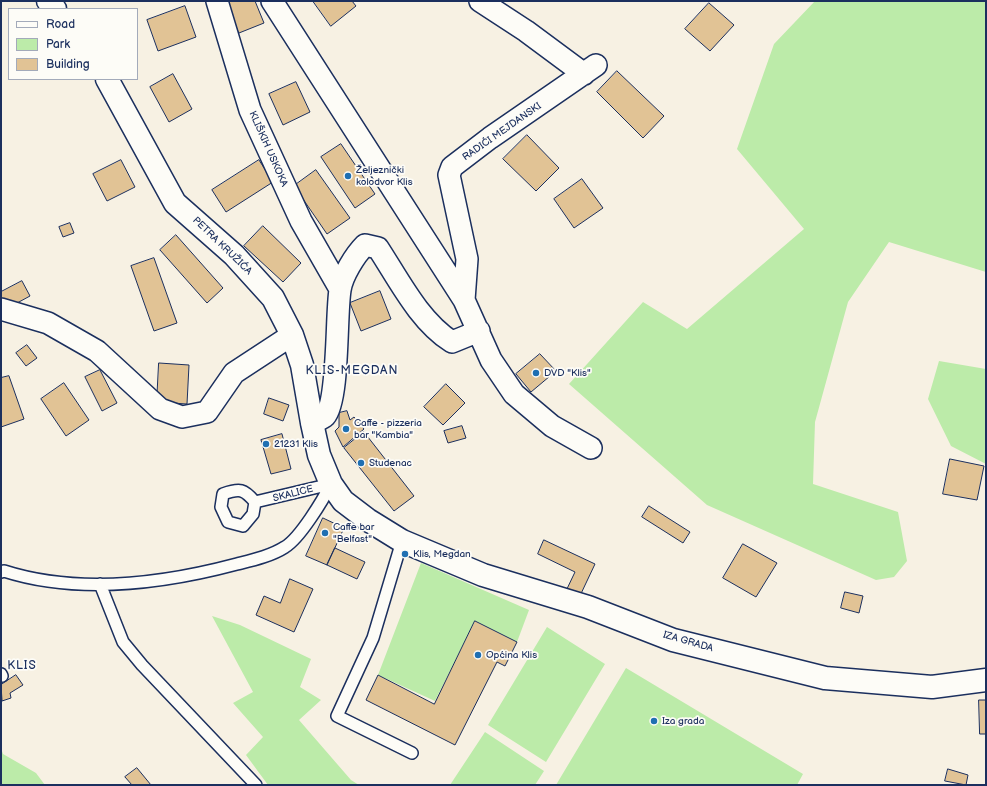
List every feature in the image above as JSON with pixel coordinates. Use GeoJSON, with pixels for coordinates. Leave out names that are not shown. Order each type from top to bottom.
{"type":"FeatureCollection","features":[{"type":"Feature","properties":{"kind":"street","name":"KLIŠKIH USKOKA"},"geometry":{"type":"LineString","coordinates":[[217,1],[250,110],[301,221],[340,288]]}},
{"type":"Feature","properties":{"kind":"street"},"geometry":{"type":"LineString","coordinates":[[272,1],[464,300],[491,360],[514,394],[552,426],[591,448]]}},
{"type":"Feature","properties":{"kind":"street","name":"RADIĆI MEJDANSKI"},"geometry":{"type":"LineString","coordinates":[[464,300],[467,259],[450,175],[452,167],[490,138],[590,70],[480,1]]}},
{"type":"Feature","properties":{"kind":"street","name":"PETRA KRUŽIĆA"},"geometry":{"type":"LineString","coordinates":[[108,80],[175,203],[234,255],[273,298],[292,335],[302,365],[319,456],[331,484]]}},
{"type":"Feature","properties":{"kind":"street"},"geometry":{"type":"LineString","coordinates":[[312,423],[325,416],[331,404],[336,362],[340,288],[355,255],[365,245],[378,248],[415,305],[438,333],[452,342],[479,331]]}},
{"type":"Feature","properties":{"kind":"street"},"geometry":{"type":"LineString","coordinates":[[1,309],[48,323],[97,351],[160,409],[182,417],[207,412],[234,372],[292,335]]}},
{"type":"Feature","properties":{"kind":"street","name":"IZA GRADA"},"geometry":{"type":"LineString","coordinates":[[331,484],[343,501],[349,506],[368,520],[402,541],[483,575],[588,607],[673,640],[826,678],[932,687],[986,680]]}},
{"type":"Feature","properties":{"kind":"lane","name":"SKALICE"},"geometry":{"type":"LineString","coordinates":[[255,502],[331,484]]}},
{"type":"Feature","properties":{"kind":"lane"},"geometry":{"type":"LineString","coordinates":[[1,572],[4,571],[30,579],[81,585],[128,584],[212,571],[263,557],[286,547],[305,526],[323,501],[331,484]]}},
{"type":"Feature","properties":{"kind":"lane"},"geometry":{"type":"LineString","coordinates":[[402,541],[373,638],[337,716],[412,753]]}},
{"type":"Feature","properties":{"kind":"lane"},"geometry":{"type":"LineString","coordinates":[[100,584],[123,642],[142,665],[256,785]]}},
{"type":"Feature","properties":{"kind":"green space"},"geometry":{"type":"Polygon","coordinates":[[[815,1],[986,1],[986,272],[889,242],[848,302],[815,422],[813,484],[898,512],[907,561],[894,577],[876,580],[707,505],[569,384],[643,302],[687,329],[804,229],[737,149],[774,44],[815,1]]]}},
{"type":"Feature","properties":{"kind":"green space"},"geometry":{"type":"Polygon","coordinates":[[[939,361],[986,369],[986,464],[951,446],[928,399],[939,361]]]}},
{"type":"Feature","properties":{"kind":"green space"},"geometry":{"type":"Polygon","coordinates":[[[421,563],[529,610],[517,642],[475,621],[435,701],[378,675],[421,563]]]}},
{"type":"Feature","properties":{"kind":"green space"},"geometry":{"type":"Polygon","coordinates":[[[212,616],[240,625],[311,659],[300,687],[321,700],[299,720],[351,780],[359,785],[268,785],[246,755],[263,737],[233,703],[253,692],[212,616]]]}},
{"type":"Feature","properties":{"kind":"green space"},"geometry":{"type":"Polygon","coordinates":[[[547,627],[605,664],[546,762],[488,725],[547,627]]]}},
{"type":"Feature","properties":{"kind":"green space","name":"Iza grada"},"geometry":{"type":"Polygon","coordinates":[[[626,668],[803,774],[797,785],[556,785],[626,668]]]}},
{"type":"Feature","properties":{"kind":"green space"},"geometry":{"type":"Polygon","coordinates":[[[485,732],[544,771],[535,785],[450,785],[485,732]]]}},
{"type":"Feature","properties":{"kind":"green space"},"geometry":{"type":"Polygon","coordinates":[[[1,748],[3,754],[36,773],[45,785],[1,785],[1,748]]]}},
{"type":"Feature","properties":{"kind":"building"},"geometry":{"type":"Polygon","coordinates":[[[227,1],[255,1],[264,23],[239,33],[227,1]]]}},
{"type":"Feature","properties":{"kind":"building"},"geometry":{"type":"Polygon","coordinates":[[[313,1],[352,1],[356,6],[331,26],[313,1]]]}},
{"type":"Feature","properties":{"kind":"building"},"geometry":{"type":"Polygon","coordinates":[[[709,3],[734,25],[710,51],[685,29],[709,3]]]}},
{"type":"Feature","properties":{"kind":"building"},"geometry":{"type":"Polygon","coordinates":[[[185,6],[196,37],[158,51],[147,20],[185,6]]]}},
{"type":"Feature","properties":{"kind":"building"},"geometry":{"type":"Polygon","coordinates":[[[617,71],[664,116],[643,138],[597,92],[617,71]]]}},
{"type":"Feature","properties":{"kind":"building"},"geometry":{"type":"Polygon","coordinates":[[[173,74],[192,109],[169,122],[150,87],[173,74]]]}},
{"type":"Feature","properties":{"kind":"building"},"geometry":{"type":"Polygon","coordinates":[[[296,82],[310,112],[283,125],[269,94],[296,82]]]}},
{"type":"Feature","properties":{"kind":"building"},"geometry":{"type":"Polygon","coordinates":[[[527,135],[559,168],[536,191],[503,159],[527,135]]]}},
{"type":"Feature","properties":{"kind":"building","name":"Željeznički kolodvor Klis"},"geometry":{"type":"Polygon","coordinates":[[[341,144],[375,194],[355,208],[321,157],[341,144]]]}},
{"type":"Feature","properties":{"kind":"building"},"geometry":{"type":"Polygon","coordinates":[[[121,160],[135,187],[107,201],[93,174],[121,160]]]}},
{"type":"Feature","properties":{"kind":"building"},"geometry":{"type":"Polygon","coordinates":[[[259,160],[273,182],[226,212],[212,190],[259,160]]]}},
{"type":"Feature","properties":{"kind":"building"},"geometry":{"type":"Polygon","coordinates":[[[316,170],[350,218],[327,234],[294,186],[316,170]]]}},
{"type":"Feature","properties":{"kind":"building"},"geometry":{"type":"Polygon","coordinates":[[[582,179],[603,208],[574,228],[554,199],[582,179]]]}},
{"type":"Feature","properties":{"kind":"building"},"geometry":{"type":"Polygon","coordinates":[[[70,223],[74,233],[63,237],[59,227],[70,223]]]}},
{"type":"Feature","properties":{"kind":"building"},"geometry":{"type":"Polygon","coordinates":[[[263,226],[301,263],[283,282],[244,246],[263,226]]]}},
{"type":"Feature","properties":{"kind":"building"},"geometry":{"type":"Polygon","coordinates":[[[176,235],[223,288],[207,303],[160,250],[176,235]]]}},
{"type":"Feature","properties":{"kind":"building"},"geometry":{"type":"Polygon","coordinates":[[[154,258],[177,323],[154,331],[131,266],[154,258]]]}},
{"type":"Feature","properties":{"kind":"building"},"geometry":{"type":"Polygon","coordinates":[[[22,281],[30,296],[6,309],[1,300],[1,292],[22,281]]]}},
{"type":"Feature","properties":{"kind":"building"},"geometry":{"type":"Polygon","coordinates":[[[380,291],[391,319],[361,331],[350,303],[380,291]]]}},
{"type":"Feature","properties":{"kind":"building"},"geometry":{"type":"Polygon","coordinates":[[[27,345],[37,358],[26,366],[16,353],[27,345]]]}},
{"type":"Feature","properties":{"kind":"building","name":"DVD \"Klis\""},"geometry":{"type":"Polygon","coordinates":[[[540,354],[556,371],[531,392],[516,374],[540,354]]]}},
{"type":"Feature","properties":{"kind":"building"},"geometry":{"type":"Polygon","coordinates":[[[159,363],[189,365],[187,404],[157,402],[159,363]]]}},
{"type":"Feature","properties":{"kind":"building"},"geometry":{"type":"Polygon","coordinates":[[[100,370],[117,403],[102,411],[85,377],[100,370]]]}},
{"type":"Feature","properties":{"kind":"building"},"geometry":{"type":"Polygon","coordinates":[[[9,376],[24,419],[1,427],[1,378],[9,376]]]}},
{"type":"Feature","properties":{"kind":"building"},"geometry":{"type":"Polygon","coordinates":[[[64,383],[89,420],[66,436],[41,399],[64,383]]]}},
{"type":"Feature","properties":{"kind":"building"},"geometry":{"type":"Polygon","coordinates":[[[446,384],[465,403],[443,425],[424,407],[446,384]]]}},
{"type":"Feature","properties":{"kind":"building"},"geometry":{"type":"Polygon","coordinates":[[[269,398],[289,405],[283,421],[264,414],[269,398]]]}},
{"type":"Feature","properties":{"kind":"building"},"geometry":{"type":"Polygon","coordinates":[[[347,411],[350,420],[354,417],[364,429],[343,447],[335,431],[339,427],[339,413],[347,411]]]}},
{"type":"Feature","properties":{"kind":"building"},"geometry":{"type":"Polygon","coordinates":[[[462,426],[466,438],[448,443],[444,431],[462,426]]]}},
{"type":"Feature","properties":{"kind":"building"},"geometry":{"type":"Polygon","coordinates":[[[364,432],[414,496],[394,511],[344,448],[364,432]]]}},
{"type":"Feature","properties":{"kind":"building"},"geometry":{"type":"Polygon","coordinates":[[[282,434],[291,469],[271,474],[261,440],[282,434]]]}},
{"type":"Feature","properties":{"kind":"building"},"geometry":{"type":"Polygon","coordinates":[[[950,459],[984,466],[977,500],[943,494],[950,459]]]}},
{"type":"Feature","properties":{"kind":"building"},"geometry":{"type":"Polygon","coordinates":[[[649,506],[690,532],[683,543],[642,517],[649,506]]]}},
{"type":"Feature","properties":{"kind":"building"},"geometry":{"type":"Polygon","coordinates":[[[323,518],[344,528],[327,565],[306,556],[323,518]]]}},
{"type":"Feature","properties":{"kind":"building"},"geometry":{"type":"Polygon","coordinates":[[[544,540],[595,564],[578,600],[565,593],[575,572],[538,554],[544,540]]]}},
{"type":"Feature","properties":{"kind":"building"},"geometry":{"type":"Polygon","coordinates":[[[743,544],[777,563],[756,597],[723,578],[743,544]]]}},
{"type":"Feature","properties":{"kind":"building"},"geometry":{"type":"Polygon","coordinates":[[[335,548],[365,562],[357,579],[327,565],[335,548]]]}},
{"type":"Feature","properties":{"kind":"building"},"geometry":{"type":"Polygon","coordinates":[[[290,579],[313,589],[294,632],[256,615],[264,596],[280,603],[290,579]]]}},
{"type":"Feature","properties":{"kind":"building"},"geometry":{"type":"Polygon","coordinates":[[[845,592],[863,596],[859,613],[841,608],[845,592]]]}},
{"type":"Feature","properties":{"kind":"building"},"geometry":{"type":"Polygon","coordinates":[[[475,621],[517,642],[505,666],[497,662],[455,745],[366,700],[378,675],[434,704],[475,621]]]}},
{"type":"Feature","properties":{"kind":"building"},"geometry":{"type":"Polygon","coordinates":[[[16,675],[23,685],[10,693],[11,698],[2,701],[1,685],[16,675]]]}},
{"type":"Feature","properties":{"kind":"building"},"geometry":{"type":"Polygon","coordinates":[[[979,700],[986,700],[986,734],[980,734],[979,700]]]}},
{"type":"Feature","properties":{"kind":"building"},"geometry":{"type":"Polygon","coordinates":[[[137,768],[151,785],[132,785],[125,777],[137,768]]]}},
{"type":"Feature","properties":{"kind":"building"},"geometry":{"type":"Polygon","coordinates":[[[948,769],[968,775],[966,785],[945,781],[948,769]]]}},
{"type":"Feature","properties":{"kind":"place","name":"Željeznički kolodvor Klis"},"geometry":{"type":"Point","coordinates":[348,176]}},
{"type":"Feature","properties":{"kind":"place","name":"DVD \"Klis\""},"geometry":{"type":"Point","coordinates":[536,373]}},
{"type":"Feature","properties":{"kind":"place","name":"Caffe - pizzeria bar \"Kambia\""},"geometry":{"type":"Point","coordinates":[346,429]}},
{"type":"Feature","properties":{"kind":"place","name":"21231 Klis"},"geometry":{"type":"Point","coordinates":[266,444]}},
{"type":"Feature","properties":{"kind":"place","name":"Studenac"},"geometry":{"type":"Point","coordinates":[361,463]}},
{"type":"Feature","properties":{"kind":"place","name":"Caffe bar \"Belfast\""},"geometry":{"type":"Point","coordinates":[325,533]}},
{"type":"Feature","properties":{"kind":"place","name":"Klis, Megdan"},"geometry":{"type":"Point","coordinates":[405,554]}},
{"type":"Feature","properties":{"kind":"place","name":"Općina Klis"},"geometry":{"type":"Point","coordinates":[478,655]}},
{"type":"Feature","properties":{"kind":"place","name":"Iza grada"},"geometry":{"type":"Point","coordinates":[654,721]}},
{"type":"Feature","properties":{"kind":"district","name":"KLIS-MEGDAN"},"geometry":{"type":"Point","coordinates":[352,371]}},
{"type":"Feature","properties":{"kind":"district","name":"KLIS"},"geometry":{"type":"Point","coordinates":[22,666]}}]}
